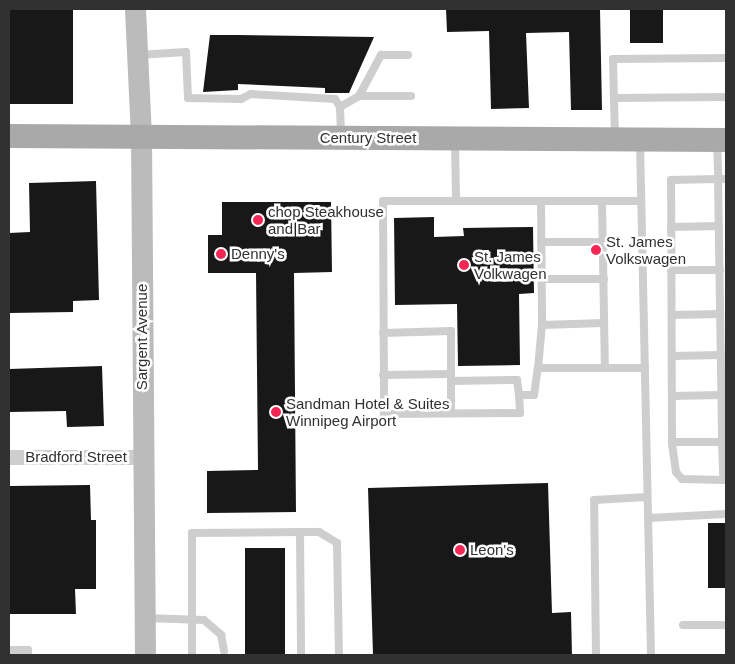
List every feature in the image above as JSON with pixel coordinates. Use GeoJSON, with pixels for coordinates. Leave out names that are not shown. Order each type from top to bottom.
{"type":"FeatureCollection","features":[{"type":"Feature","properties":{"kind":"main road","name":"Sargent Avenue"},"geometry":{"type":"LineString","coordinates":[[137,12],[141,136],[145,655]]}},
{"type":"Feature","properties":{"kind":"main road","name":"Century Street"},"geometry":{"type":"LineString","coordinates":[[9,136],[722,140]]}},
{"type":"Feature","properties":{"kind":"street","name":"Bradford Street"},"geometry":{"type":"LineString","coordinates":[[9,457],[143,458]]}},
{"type":"Feature","properties":{"kind":"lane"},"geometry":{"type":"LineString","coordinates":[[138,55],[186,52],[188,98],[241,99],[251,94],[335,99],[340,107],[341,138]]}},
{"type":"Feature","properties":{"kind":"lane"},"geometry":{"type":"LineString","coordinates":[[360,96],[381,55],[408,55]]}},
{"type":"Feature","properties":{"kind":"lane"},"geometry":{"type":"LineString","coordinates":[[615,140],[613,58],[726,58]]}},
{"type":"Feature","properties":{"kind":"lane"},"geometry":{"type":"LineString","coordinates":[[340,107],[360,96],[411,96]]}},
{"type":"Feature","properties":{"kind":"lane"},"geometry":{"type":"LineString","coordinates":[[614,98],[726,97]]}},
{"type":"Feature","properties":{"kind":"lane"},"geometry":{"type":"LineString","coordinates":[[455,138],[456,201]]}},
{"type":"Feature","properties":{"kind":"lane"},"geometry":{"type":"LineString","coordinates":[[640,140],[651,655]]}},
{"type":"Feature","properties":{"kind":"lane"},"geometry":{"type":"LineString","coordinates":[[722,140],[722,179],[719,226],[725,480],[682,480],[676,472],[672,442],[671,180],[722,179]]}},
{"type":"Feature","properties":{"kind":"lane"},"geometry":{"type":"LineString","coordinates":[[383,374],[517,380],[520,413],[384,414],[383,374],[382,201],[641,201]]}},
{"type":"Feature","properties":{"kind":"lane"},"geometry":{"type":"LineString","coordinates":[[519,395],[534,395],[538,368],[542,325],[541,202]]}},
{"type":"Feature","properties":{"kind":"lane"},"geometry":{"type":"LineString","coordinates":[[602,202],[605,368]]}},
{"type":"Feature","properties":{"kind":"lane"},"geometry":{"type":"LineString","coordinates":[[671,227],[719,226]]}},
{"type":"Feature","properties":{"kind":"lane"},"geometry":{"type":"LineString","coordinates":[[542,242],[603,242]]}},
{"type":"Feature","properties":{"kind":"lane"},"geometry":{"type":"LineString","coordinates":[[671,270],[720,270]]}},
{"type":"Feature","properties":{"kind":"lane"},"geometry":{"type":"LineString","coordinates":[[542,279],[604,279]]}},
{"type":"Feature","properties":{"kind":"lane"},"geometry":{"type":"LineString","coordinates":[[672,315],[720,314]]}},
{"type":"Feature","properties":{"kind":"lane"},"geometry":{"type":"LineString","coordinates":[[542,325],[604,323]]}},
{"type":"Feature","properties":{"kind":"lane"},"geometry":{"type":"LineString","coordinates":[[383,333],[451,331],[451,413]]}},
{"type":"Feature","properties":{"kind":"lane"},"geometry":{"type":"LineString","coordinates":[[672,356],[721,355]]}},
{"type":"Feature","properties":{"kind":"lane"},"geometry":{"type":"LineString","coordinates":[[538,368],[645,368]]}},
{"type":"Feature","properties":{"kind":"lane"},"geometry":{"type":"LineString","coordinates":[[672,396],[722,395]]}},
{"type":"Feature","properties":{"kind":"lane"},"geometry":{"type":"LineString","coordinates":[[672,442],[724,442]]}},
{"type":"Feature","properties":{"kind":"lane"},"geometry":{"type":"LineString","coordinates":[[596,655],[594,500],[647,497]]}},
{"type":"Feature","properties":{"kind":"lane"},"geometry":{"type":"LineString","coordinates":[[648,518],[726,514]]}},
{"type":"Feature","properties":{"kind":"lane"},"geometry":{"type":"LineString","coordinates":[[300,532],[301,655]]}},
{"type":"Feature","properties":{"kind":"lane"},"geometry":{"type":"LineString","coordinates":[[192,655],[192,533],[300,532],[320,532],[337,543],[339,655]]}},
{"type":"Feature","properties":{"kind":"lane"},"geometry":{"type":"LineString","coordinates":[[144,618],[192,618],[213,626],[221,635],[224,651]]}},
{"type":"Feature","properties":{"kind":"lane"},"geometry":{"type":"LineString","coordinates":[[683,625],[726,625]]}},
{"type":"Feature","properties":{"kind":"lane"},"geometry":{"type":"LineString","coordinates":[[9,650],[28,650],[28,655]]}},
{"type":"Feature","properties":{"kind":"building"},"geometry":{"type":"Polygon","coordinates":[[[9,9],[73,9],[73,104],[9,104],[9,9]]]}},
{"type":"Feature","properties":{"kind":"building"},"geometry":{"type":"Polygon","coordinates":[[[446,9],[600,9],[602,110],[571,110],[569,32],[526,33],[529,108],[491,109],[489,31],[447,32],[446,9]]]}},
{"type":"Feature","properties":{"kind":"building"},"geometry":{"type":"Polygon","coordinates":[[[630,9],[663,9],[663,43],[630,43],[630,9]]]}},
{"type":"Feature","properties":{"kind":"building"},"geometry":{"type":"Polygon","coordinates":[[[210,35],[374,37],[349,93],[325,93],[325,88],[238,84],[238,90],[203,92],[210,35]]]}},
{"type":"Feature","properties":{"kind":"building"},"geometry":{"type":"Polygon","coordinates":[[[96,181],[99,300],[73,301],[73,312],[9,313],[9,233],[30,232],[29,183],[96,181]]]}},
{"type":"Feature","properties":{"kind":"building"},"geometry":{"type":"Polygon","coordinates":[[[222,202],[331,202],[332,272],[294,273],[296,512],[207,513],[207,471],[258,470],[256,273],[208,273],[208,235],[222,235],[222,202]]]}},
{"type":"Feature","properties":{"kind":"building","name":"St. James Volkwagen"},"geometry":{"type":"Polygon","coordinates":[[[434,217],[434,237],[464,236],[463,228],[533,227],[534,293],[519,294],[520,365],[458,366],[457,304],[395,305],[394,218],[434,217]]]}},
{"type":"Feature","properties":{"kind":"building"},"geometry":{"type":"Polygon","coordinates":[[[102,366],[104,426],[67,427],[66,411],[9,412],[9,369],[102,366]]]}},
{"type":"Feature","properties":{"kind":"building","name":"Leon's"},"geometry":{"type":"Polygon","coordinates":[[[548,483],[552,613],[571,612],[572,655],[373,655],[368,488],[548,483]]]}},
{"type":"Feature","properties":{"kind":"building"},"geometry":{"type":"Polygon","coordinates":[[[90,485],[91,520],[96,520],[96,589],[75,589],[76,614],[9,614],[9,486],[90,485]]]}},
{"type":"Feature","properties":{"kind":"building"},"geometry":{"type":"Polygon","coordinates":[[[708,523],[726,523],[726,588],[708,588],[708,523]]]}},
{"type":"Feature","properties":{"kind":"building"},"geometry":{"type":"Polygon","coordinates":[[[245,548],[285,548],[285,655],[245,655],[245,548]]]}},
{"type":"Feature","properties":{"kind":"place","name":"chop Steakhouse and Bar"},"geometry":{"type":"Point","coordinates":[258,220]}},
{"type":"Feature","properties":{"kind":"place","name":"St. James Volkswagen"},"geometry":{"type":"Point","coordinates":[596,250]}},
{"type":"Feature","properties":{"kind":"place","name":"Denny's"},"geometry":{"type":"Point","coordinates":[221,254]}},
{"type":"Feature","properties":{"kind":"place","name":"St. James Volkwagen"},"geometry":{"type":"Point","coordinates":[464,265]}},
{"type":"Feature","properties":{"kind":"place","name":"Sandman Hotel & Suites Winnipeg Airport"},"geometry":{"type":"Point","coordinates":[276,412]}},
{"type":"Feature","properties":{"kind":"place","name":"Leon's"},"geometry":{"type":"Point","coordinates":[460,550]}}]}
